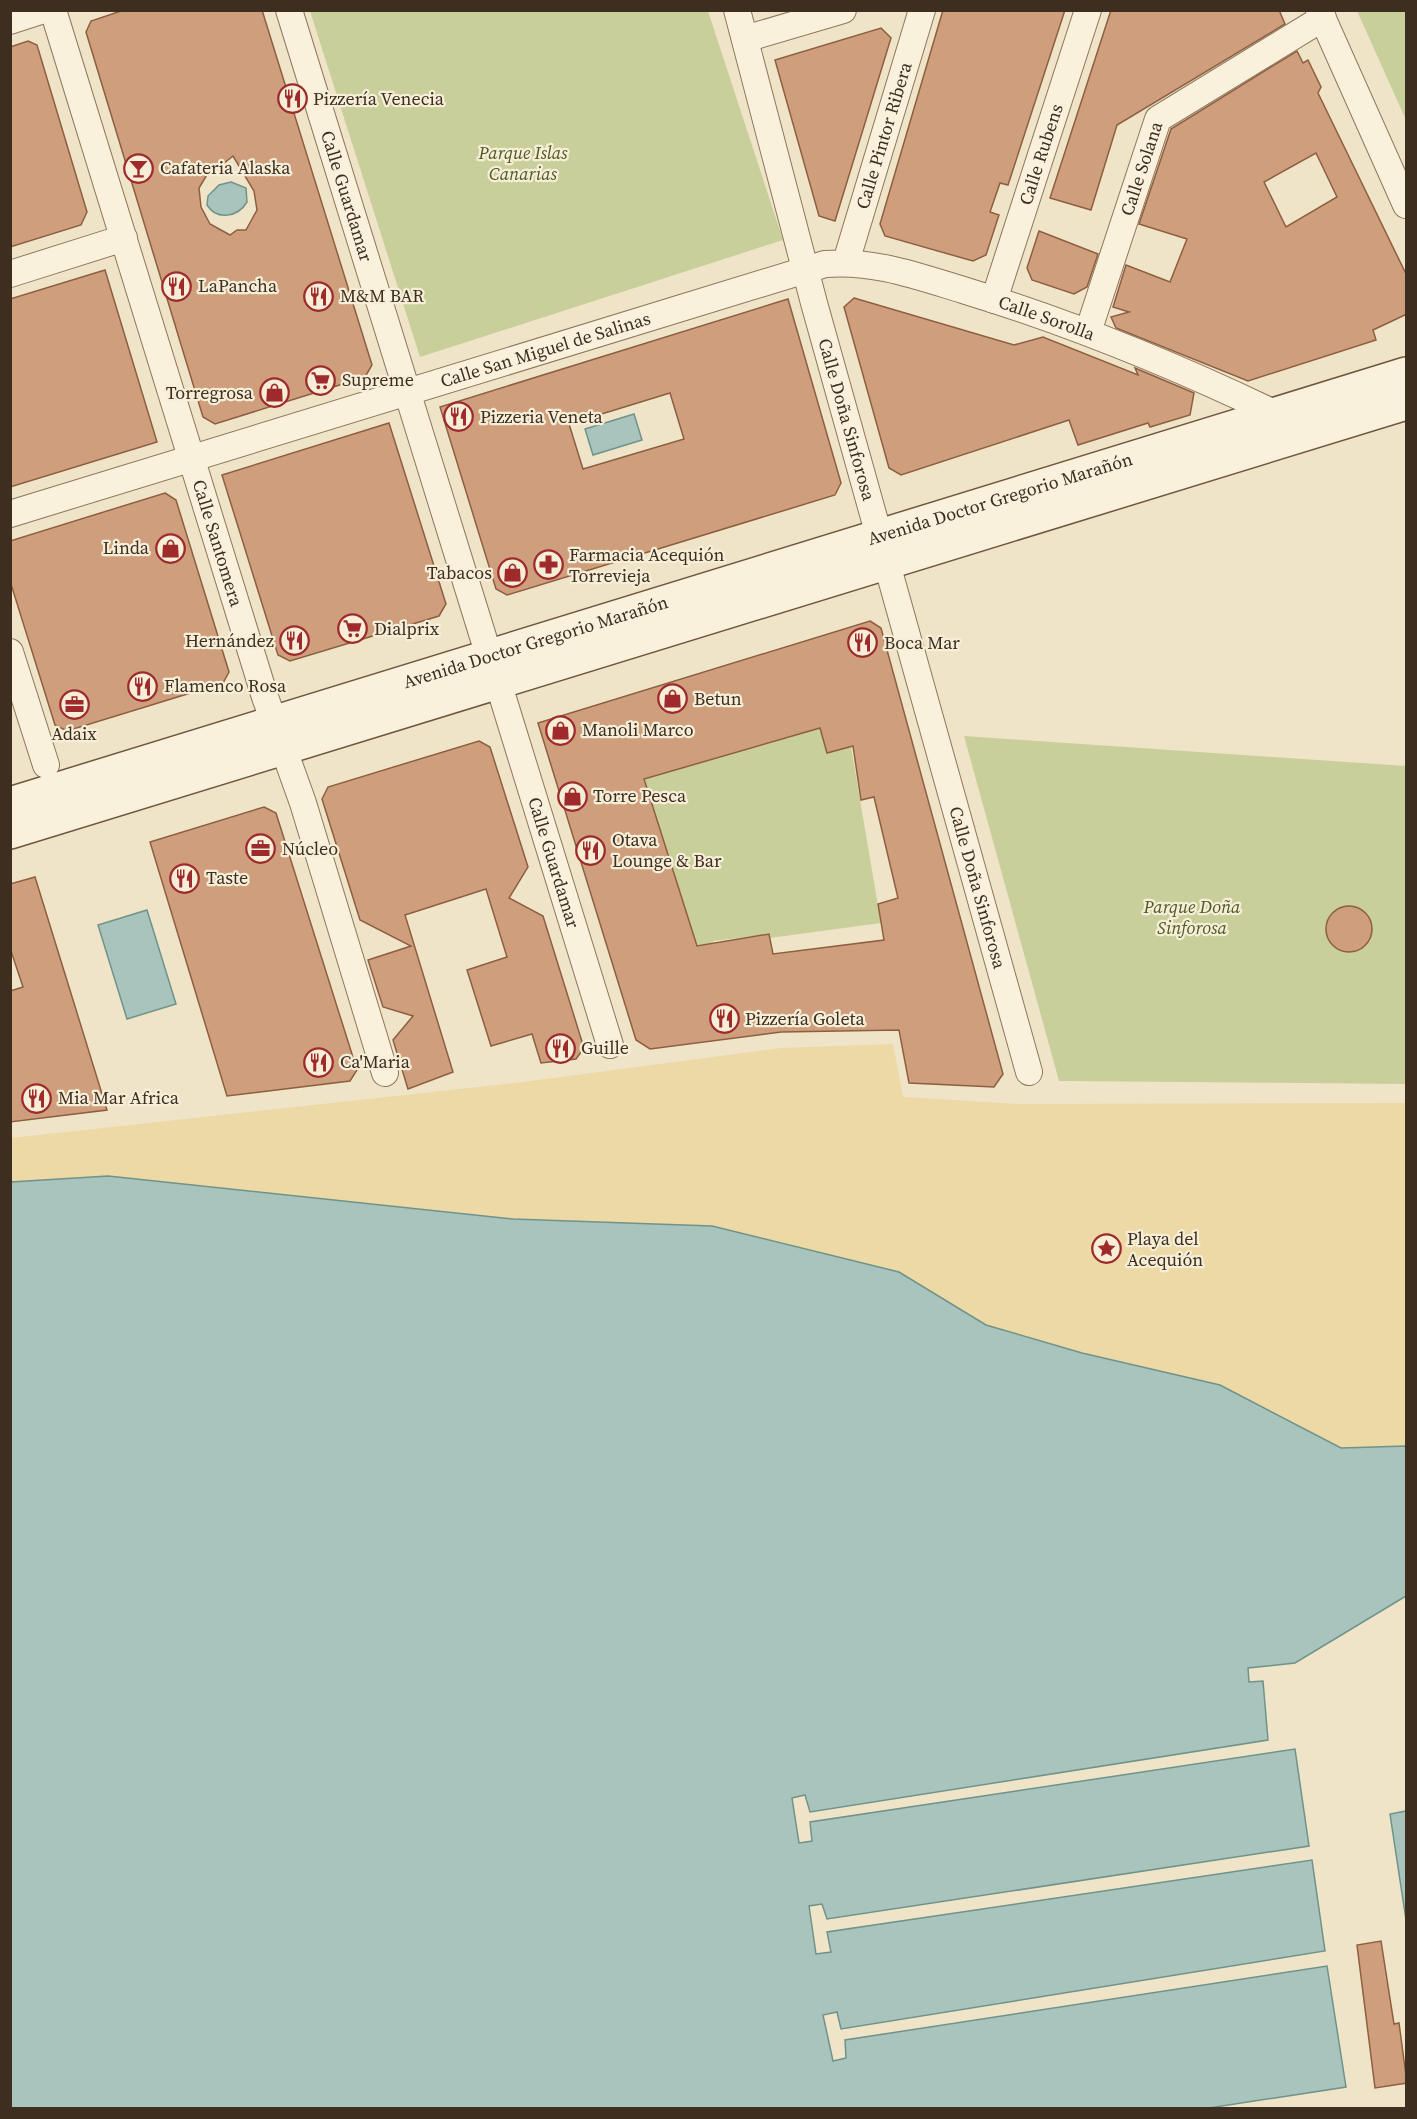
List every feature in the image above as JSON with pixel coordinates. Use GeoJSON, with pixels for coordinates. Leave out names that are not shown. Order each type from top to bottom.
{"type":"FeatureCollection","features":[{"type":"Feature","properties":{"kind":"street"},"geometry":{"type":"LineString","coordinates":[[10,21],[44,10]]}},
{"type":"Feature","properties":{"kind":"street","name":"Calle Santomera"},"geometry":{"type":"LineString","coordinates":[[53,10],[279,735],[303,803],[385,1073]]}},
{"type":"Feature","properties":{"kind":"street","name":"Calle Guardamar"},"geometry":{"type":"LineString","coordinates":[[289,10],[610,1045]]}},
{"type":"Feature","properties":{"kind":"street","name":"Calle Doña Sinforosa"},"geometry":{"type":"LineString","coordinates":[[736,10],[805,268],[1029,1072]]}},
{"type":"Feature","properties":{"kind":"street"},"geometry":{"type":"LineString","coordinates":[[745,39],[843,10]]}},
{"type":"Feature","properties":{"kind":"street","name":"Calle Pintor Ribera"},"geometry":{"type":"LineString","coordinates":[[846,262],[922,10]]}},
{"type":"Feature","properties":{"kind":"street","name":"Calle Rubens"},"geometry":{"type":"LineString","coordinates":[[994,300],[1088,10]]}},
{"type":"Feature","properties":{"kind":"street"},"geometry":{"type":"LineString","coordinates":[[1321,14],[1407,205]]}},
{"type":"Feature","properties":{"kind":"street","name":"Calle Solana"},"geometry":{"type":"LineString","coordinates":[[1088,332],[1158,119],[1321,14]]}},
{"type":"Feature","properties":{"kind":"street"},"geometry":{"type":"LineString","coordinates":[[10,274],[124,238]]}},
{"type":"Feature","properties":{"kind":"street","name":"Calle Sorolla"},"geometry":{"type":"LineString","coordinates":[[805,268],[846,262],[879,265],[994,300],[1088,332],[1173,366],[1276,414]]}},
{"type":"Feature","properties":{"kind":"street","name":"Calle San Miguel de Salinas"},"geometry":{"type":"LineString","coordinates":[[10,514],[805,268]]}},
{"type":"Feature","properties":{"kind":"street","name":"Avenida Doctor Gregorio Marañón"},"geometry":{"type":"LineString","coordinates":[[884,549],[1276,414],[1407,374]]}},
{"type":"Feature","properties":{"kind":"street","name":"Avenida Doctor Gregorio Marañón"},"geometry":{"type":"LineString","coordinates":[[10,804],[279,735],[884,549],[1407,403]]}},
{"type":"Feature","properties":{"kind":"street"},"geometry":{"type":"LineString","coordinates":[[10,652],[46,765]]}},
{"type":"Feature","properties":{"kind":"street","name":"Avenida Doctor Gregorio Marañón"},"geometry":{"type":"LineString","coordinates":[[10,832],[279,735]]}},
{"type":"Feature","properties":{"kind":"green space","name":"Parque Islas Canarias"},"geometry":{"type":"Polygon","coordinates":[[[310,11],[708,11],[783,240],[420,357],[310,11]]]}},
{"type":"Feature","properties":{"kind":"green space"},"geometry":{"type":"Polygon","coordinates":[[[1357,11],[1406,11],[1406,120],[1357,11]]]}},
{"type":"Feature","properties":{"kind":"green space"},"geometry":{"type":"Polygon","coordinates":[[[820,728],[827,753],[851,747],[881,923],[770,938],[769,934],[713,941],[713,949],[697,946],[644,779],[820,728]]]}},
{"type":"Feature","properties":{"kind":"green space","name":"Parque Doña Sinforosa"},"geometry":{"type":"Polygon","coordinates":[[[964,736],[1406,766],[1406,1084],[1059,1081],[964,736]]]}},
{"type":"Feature","properties":{"kind":"sand","name":"Playa del Acequión"},"geometry":{"type":"Polygon","coordinates":[[[893,1044],[903,1097],[1018,1104],[1406,1103],[1406,1446],[1341,1448],[1220,1385],[1082,1353],[986,1325],[899,1272],[712,1226],[513,1219],[108,1176],[11,1182],[11,1138],[523,1082],[781,1048],[893,1044]]]}},
{"type":"Feature","properties":{"kind":"water"},"geometry":{"type":"Polygon","coordinates":[[[231,182],[246,188],[247,202],[233,214],[216,213],[207,205],[208,196],[219,185],[231,182]]]}},
{"type":"Feature","properties":{"kind":"water"},"geometry":{"type":"Polygon","coordinates":[[[634,414],[642,440],[593,455],[585,429],[634,414]]]}},
{"type":"Feature","properties":{"kind":"water"},"geometry":{"type":"Polygon","coordinates":[[[147,910],[176,1004],[127,1019],[98,925],[147,910]]]}},
{"type":"Feature","properties":{"kind":"water"},"geometry":{"type":"Polygon","coordinates":[[[108,1176],[513,1219],[712,1226],[899,1272],[986,1325],[1082,1353],[1220,1385],[1341,1448],[1406,1446],[1406,1596],[1295,1663],[1248,1668],[1249,1682],[1263,1681],[1268,1740],[810,1812],[805,1795],[792,1798],[799,1843],[812,1841],[810,1822],[1295,1749],[1309,1846],[827,1919],[822,1904],[809,1906],[816,1954],[831,1952],[827,1932],[1312,1860],[1325,1951],[841,2029],[837,2012],[823,2015],[833,2061],[846,2058],[845,2040],[1327,1966],[1346,2087],[1209,2108],[11,2108],[11,1182],[108,1176]]]}},
{"type":"Feature","properties":{"kind":"water"},"geometry":{"type":"Polygon","coordinates":[[[1406,1811],[1406,1920],[1390,1814],[1406,1811]]]}},
{"type":"Feature","properties":{"kind":"building"},"geometry":{"type":"Polygon","coordinates":[[[124,10],[262,10],[372,365],[365,377],[215,424],[203,417],[86,32],[91,21],[124,10]],[[233,156],[218,168],[211,168],[199,188],[201,207],[210,224],[230,235],[237,230],[246,230],[257,210],[254,191],[233,156]]]}},
{"type":"Feature","properties":{"kind":"building"},"geometry":{"type":"Polygon","coordinates":[[[943,10],[1065,10],[1008,185],[1000,183],[990,212],[999,215],[986,255],[973,261],[885,236],[880,224],[943,10]]]}},
{"type":"Feature","properties":{"kind":"building"},"geometry":{"type":"Polygon","coordinates":[[[1111,10],[1279,10],[1285,24],[1117,125],[1091,210],[1050,198],[1111,10]]]}},
{"type":"Feature","properties":{"kind":"building"},"geometry":{"type":"Polygon","coordinates":[[[881,28],[891,38],[835,221],[819,216],[775,60],[881,28]]]}},
{"type":"Feature","properties":{"kind":"building"},"geometry":{"type":"Polygon","coordinates":[[[28,41],[37,45],[87,212],[81,225],[10,247],[10,47],[28,41]]]}},
{"type":"Feature","properties":{"kind":"building"},"geometry":{"type":"Polygon","coordinates":[[[1297,51],[1303,63],[1308,60],[1321,87],[1318,93],[1407,276],[1407,314],[1373,330],[1376,340],[1248,381],[1116,328],[1111,317],[1129,312],[1113,307],[1126,265],[1170,282],[1187,239],[1139,224],[1171,129],[1297,51]],[[1316,153],[1264,182],[1286,227],[1337,197],[1316,153]]]}},
{"type":"Feature","properties":{"kind":"building"},"geometry":{"type":"Polygon","coordinates":[[[1039,231],[1098,254],[1087,287],[1074,294],[1032,280],[1027,268],[1039,231]]]}},
{"type":"Feature","properties":{"kind":"building"},"geometry":{"type":"Polygon","coordinates":[[[105,270],[157,442],[10,487],[10,299],[105,270]]]}},
{"type":"Feature","properties":{"kind":"building"},"geometry":{"type":"Polygon","coordinates":[[[854,298],[1014,345],[1043,337],[1138,375],[1135,368],[1194,393],[1190,415],[1150,427],[1148,423],[1078,445],[1069,420],[901,475],[889,468],[844,307],[854,298]]]}},
{"type":"Feature","properties":{"kind":"building"},"geometry":{"type":"Polygon","coordinates":[[[788,299],[841,483],[835,495],[507,595],[496,589],[440,407],[788,299]],[[670,393],[569,424],[583,469],[684,439],[670,393]]]}},
{"type":"Feature","properties":{"kind":"building"},"geometry":{"type":"Polygon","coordinates":[[[389,423],[446,604],[439,616],[290,661],[278,655],[222,475],[389,423]]]}},
{"type":"Feature","properties":{"kind":"building"},"geometry":{"type":"Polygon","coordinates":[[[165,493],[176,500],[229,672],[223,683],[67,731],[55,725],[10,581],[10,541],[165,493]]]}},
{"type":"Feature","properties":{"kind":"building"},"geometry":{"type":"Polygon","coordinates":[[[870,621],[881,628],[1003,1074],[994,1087],[909,1083],[899,1030],[781,1032],[650,1049],[636,1040],[538,723],[870,621]],[[820,728],[644,779],[697,946],[769,934],[773,954],[884,940],[878,904],[898,898],[874,797],[861,800],[853,746],[827,753],[820,728]]]}},
{"type":"Feature","properties":{"kind":"building"},"geometry":{"type":"Polygon","coordinates":[[[479,741],[490,747],[528,867],[509,898],[543,916],[584,1048],[576,1059],[541,1063],[532,1034],[491,1046],[467,970],[507,957],[486,889],[405,915],[453,1072],[408,1089],[393,1040],[413,1016],[383,1007],[368,960],[411,946],[360,920],[322,799],[328,787],[479,741]]]}},
{"type":"Feature","properties":{"kind":"building"},"geometry":{"type":"Polygon","coordinates":[[[264,807],[276,813],[357,1070],[350,1081],[227,1096],[150,842],[264,807]]]}},
{"type":"Feature","properties":{"kind":"building"},"geometry":{"type":"Polygon","coordinates":[[[35,877],[107,1110],[10,1122],[10,991],[23,987],[10,948],[10,884],[35,877]]]}},
{"type":"Feature","properties":{"kind":"building"},"geometry":{"type":"Polygon","coordinates":[[[1349,906],[1365,913],[1372,929],[1365,945],[1349,952],[1333,945],[1326,929],[1333,913],[1349,906]]]}},
{"type":"Feature","properties":{"kind":"building"},"geometry":{"type":"Polygon","coordinates":[[[1381,1941],[1394,2024],[1399,2023],[1407,2083],[1375,2088],[1357,1945],[1381,1941]]]}},
{"type":"Feature","properties":{"kind":"place","name":"Pizzería Venecia"},"geometry":{"type":"Point","coordinates":[292,99]}},
{"type":"Feature","properties":{"kind":"place","name":"Cafateria Alaska"},"geometry":{"type":"Point","coordinates":[139,168]}},
{"type":"Feature","properties":{"kind":"place","name":"LaPancha"},"geometry":{"type":"Point","coordinates":[177,286]}},
{"type":"Feature","properties":{"kind":"place","name":"M&M BAR"},"geometry":{"type":"Point","coordinates":[319,296]}},
{"type":"Feature","properties":{"kind":"place","name":"Supreme"},"geometry":{"type":"Point","coordinates":[321,380]}},
{"type":"Feature","properties":{"kind":"place","name":"Torregrosa"},"geometry":{"type":"Point","coordinates":[274,393]}},
{"type":"Feature","properties":{"kind":"place","name":"Pizzeria Veneta"},"geometry":{"type":"Point","coordinates":[459,417]}},
{"type":"Feature","properties":{"kind":"place","name":"Linda"},"geometry":{"type":"Point","coordinates":[170,548]}},
{"type":"Feature","properties":{"kind":"place","name":"Farmacia Acequión Torrevieja"},"geometry":{"type":"Point","coordinates":[548,565]}},
{"type":"Feature","properties":{"kind":"place","name":"Tabacos"},"geometry":{"type":"Point","coordinates":[513,573]}},
{"type":"Feature","properties":{"kind":"place","name":"Dialprix"},"geometry":{"type":"Point","coordinates":[353,629]}},
{"type":"Feature","properties":{"kind":"place","name":"Hernández"},"geometry":{"type":"Point","coordinates":[295,641]}},
{"type":"Feature","properties":{"kind":"place","name":"Boca Mar"},"geometry":{"type":"Point","coordinates":[863,643]}},
{"type":"Feature","properties":{"kind":"place","name":"Flamenco Rosa"},"geometry":{"type":"Point","coordinates":[143,686]}},
{"type":"Feature","properties":{"kind":"place","name":"Betun"},"geometry":{"type":"Point","coordinates":[673,699]}},
{"type":"Feature","properties":{"kind":"place","name":"Adaix"},"geometry":{"type":"Point","coordinates":[74,705]}},
{"type":"Feature","properties":{"kind":"place","name":"Manoli Marco"},"geometry":{"type":"Point","coordinates":[561,730]}},
{"type":"Feature","properties":{"kind":"place","name":"Torre Pesca"},"geometry":{"type":"Point","coordinates":[572,796]}},
{"type":"Feature","properties":{"kind":"place","name":"Núcleo"},"geometry":{"type":"Point","coordinates":[261,849]}},
{"type":"Feature","properties":{"kind":"place","name":"Otava Lounge & Bar"},"geometry":{"type":"Point","coordinates":[591,850]}},
{"type":"Feature","properties":{"kind":"place","name":"Taste"},"geometry":{"type":"Point","coordinates":[185,878]}},
{"type":"Feature","properties":{"kind":"place","name":"Pizzería Goleta"},"geometry":{"type":"Point","coordinates":[724,1019]}},
{"type":"Feature","properties":{"kind":"place","name":"Guille"},"geometry":{"type":"Point","coordinates":[560,1048]}},
{"type":"Feature","properties":{"kind":"place","name":"Ca'Maria"},"geometry":{"type":"Point","coordinates":[319,1062]}},
{"type":"Feature","properties":{"kind":"place","name":"Mia Mar Africa"},"geometry":{"type":"Point","coordinates":[37,1098]}},
{"type":"Feature","properties":{"kind":"place","name":"Playa del Acequión"},"geometry":{"type":"Point","coordinates":[1106,1249]}}]}
